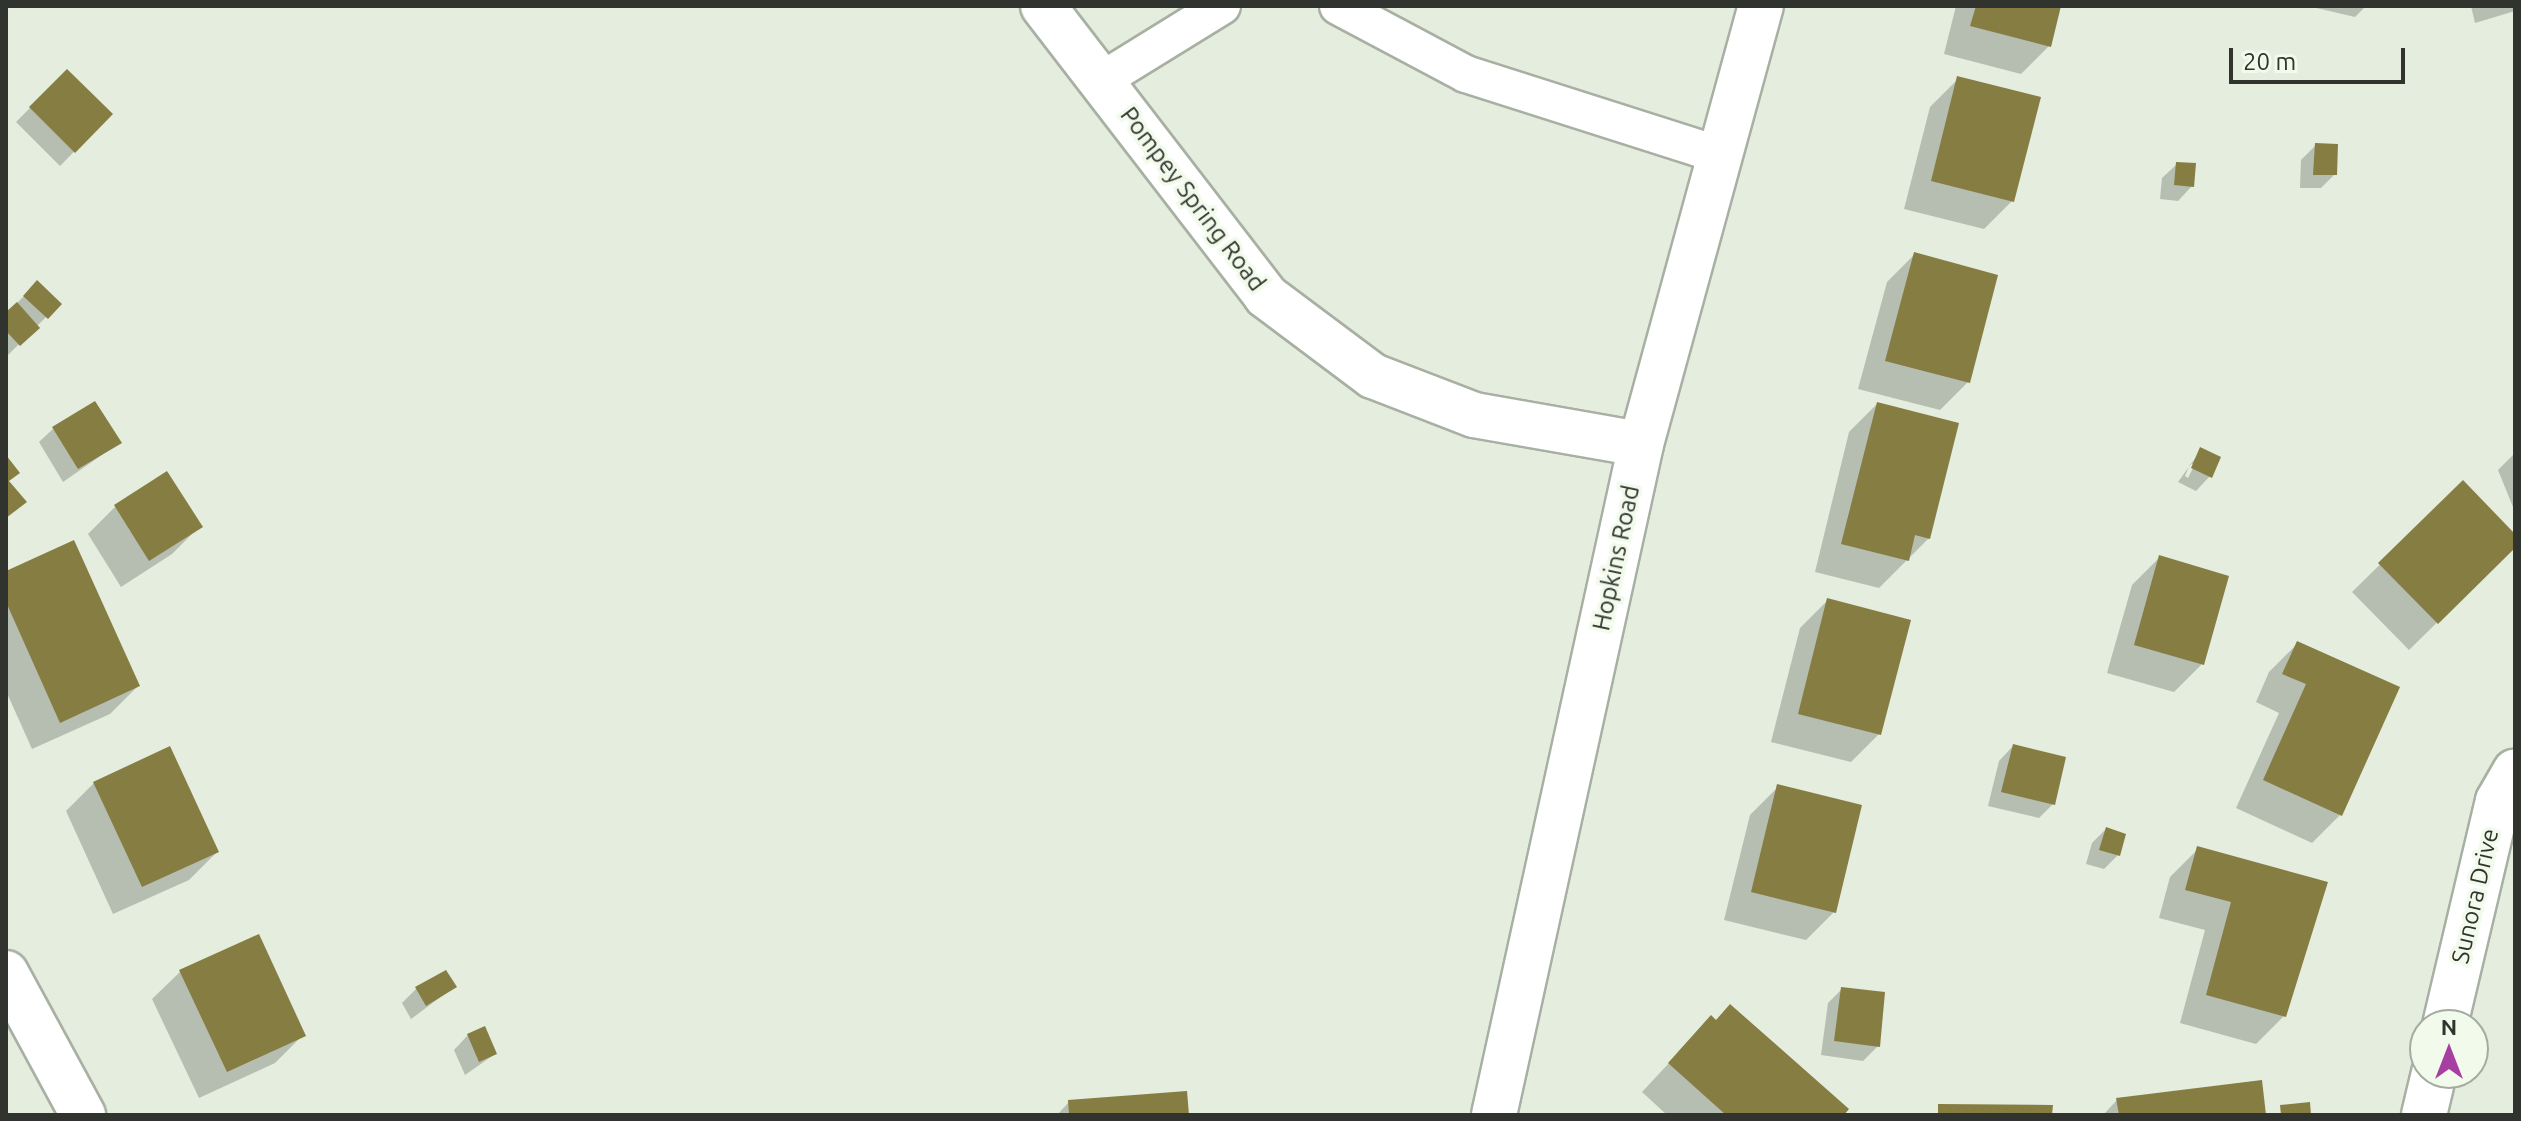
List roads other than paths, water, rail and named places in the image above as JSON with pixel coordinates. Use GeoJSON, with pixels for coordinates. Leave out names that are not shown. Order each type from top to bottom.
{"type":"FeatureCollection","features":[{"type":"Feature","properties":{"kind":"street","name":"Pompey Spring Road"},"geometry":{"type":"LineString","coordinates":[[1043,6],[1266,296],[1373,376],[1474,415],[1641,444]]}},
{"type":"Feature","properties":{"kind":"street","name":"Hopkins Road"},"geometry":{"type":"LineString","coordinates":[[1494,1115],[1641,444],[1761,6]]}},
{"type":"Feature","properties":{"kind":"street","name":"Sunora Drive"},"geometry":{"type":"LineString","coordinates":[[2449,1009],[2498,801],[2515,771]]}},
{"type":"Feature","properties":{"kind":"street"},"geometry":{"type":"LineString","coordinates":[[6,973],[83,1115]]}},
{"type":"Feature","properties":{"kind":"street"},"geometry":{"type":"LineString","coordinates":[[2424,1115],[2430,1089]]}},
{"type":"Feature","properties":{"kind":"lane"},"geometry":{"type":"LineString","coordinates":[[1102,80],[1222,6]]}},
{"type":"Feature","properties":{"kind":"lane"},"geometry":{"type":"LineString","coordinates":[[1338,6],[1466,74],[1720,155]]}}]}
